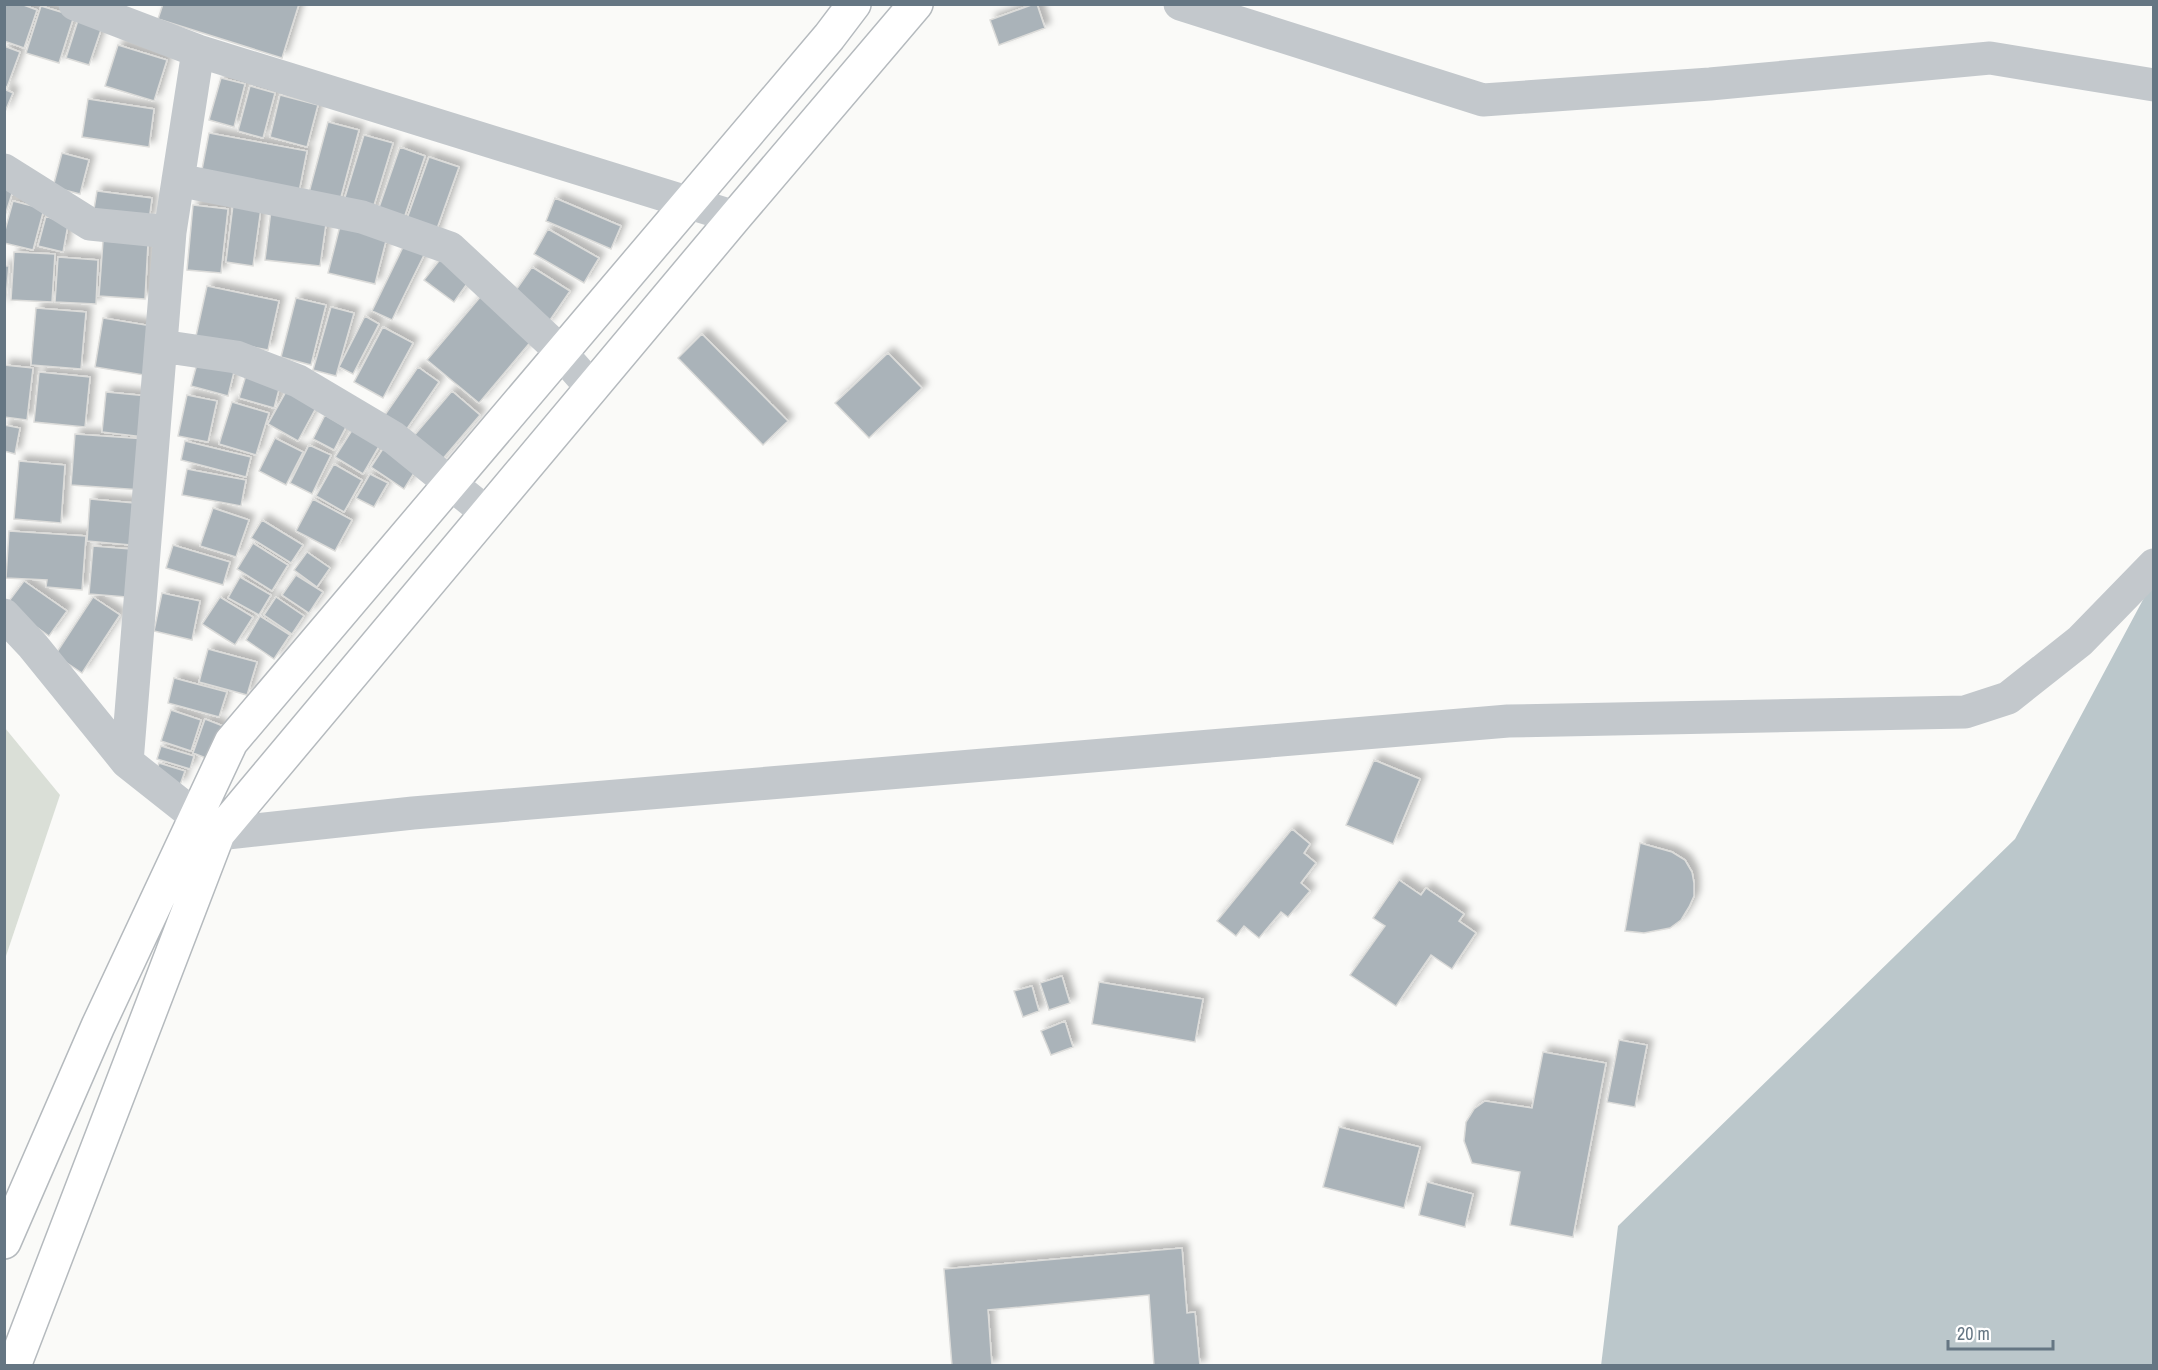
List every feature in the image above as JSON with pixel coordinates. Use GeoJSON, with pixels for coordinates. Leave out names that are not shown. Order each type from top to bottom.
{"type":"FeatureCollection","features":[{"type":"Feature","properties":{"kind":"main road"},"geometry":{"type":"LineString","coordinates":[[14,1365],[207,825],[231,742],[822,46],[854,4]]}},
{"type":"Feature","properties":{"kind":"main road"},"geometry":{"type":"LineString","coordinates":[[4,1242],[98,1026],[207,825],[487,513],[916,4]]}},
{"type":"Feature","properties":{"kind":"street"},"geometry":{"type":"LineString","coordinates":[[75,4],[127,14],[198,51],[735,217]]}},
{"type":"Feature","properties":{"kind":"street"},"geometry":{"type":"LineString","coordinates":[[1180,4],[1483,100],[1710,84],[1990,58],[2154,85]]}},
{"type":"Feature","properties":{"kind":"street"},"geometry":{"type":"LineString","coordinates":[[127,762],[170,232],[198,51]]}},
{"type":"Feature","properties":{"kind":"street"},"geometry":{"type":"LineString","coordinates":[[4,170],[90,224],[170,232]]}},
{"type":"Feature","properties":{"kind":"street"},"geometry":{"type":"LineString","coordinates":[[178,180],[362,217],[450,248],[561,353],[592,388]]}},
{"type":"Feature","properties":{"kind":"street"},"geometry":{"type":"LineString","coordinates":[[160,346],[236,357],[298,381],[394,438],[487,513]]}},
{"type":"Feature","properties":{"kind":"street"},"geometry":{"type":"LineString","coordinates":[[4,615],[33,645],[127,762],[207,825],[413,813],[1508,721],[1965,712],[2008,698],[2080,641],[2154,564]]}},
{"type":"Feature","properties":{"kind":"shaded area"},"geometry":{"type":"Polygon","coordinates":[[[2153,581],[2153,1365],[1601,1366],[1618,1226],[2015,839],[2153,581]]]}},
{"type":"Feature","properties":{"kind":"shaded area"},"geometry":{"type":"Polygon","coordinates":[[[5,728],[60,795],[5,959],[5,728]]]}},
{"type":"Feature","properties":{"kind":"building"},"geometry":{"type":"Polygon","coordinates":[[[4,4],[21,4],[37,10],[24,48],[4,41],[4,4]]]}},
{"type":"Feature","properties":{"kind":"building"},"geometry":{"type":"Polygon","coordinates":[[[163,4],[299,4],[282,58],[158,19],[163,4]]]}},
{"type":"Feature","properties":{"kind":"building"},"geometry":{"type":"Polygon","coordinates":[[[1037,4],[1045,28],[999,45],[990,20],[1037,4]]]}},
{"type":"Feature","properties":{"kind":"building"},"geometry":{"type":"Polygon","coordinates":[[[41,6],[74,16],[59,63],[26,53],[41,6]]]}},
{"type":"Feature","properties":{"kind":"building"},"geometry":{"type":"Polygon","coordinates":[[[80,14],[104,21],[89,65],[66,58],[80,14]]]}},
{"type":"Feature","properties":{"kind":"building"},"geometry":{"type":"Polygon","coordinates":[[[118,45],[167,60],[154,101],[105,86],[118,45]]]}},
{"type":"Feature","properties":{"kind":"building"},"geometry":{"type":"Polygon","coordinates":[[[4,46],[20,52],[7,87],[4,86],[4,46]]]}},
{"type":"Feature","properties":{"kind":"building"},"geometry":{"type":"Polygon","coordinates":[[[221,78],[245,84],[234,127],[209,120],[221,78]]]}},
{"type":"Feature","properties":{"kind":"building"},"geometry":{"type":"Polygon","coordinates":[[[250,86],[275,93],[263,138],[238,131],[250,86]]]}},
{"type":"Feature","properties":{"kind":"building"},"geometry":{"type":"Polygon","coordinates":[[[4,89],[13,93],[4,114],[4,89]]]}},
{"type":"Feature","properties":{"kind":"building"},"geometry":{"type":"Polygon","coordinates":[[[280,95],[318,105],[307,147],[270,137],[280,95]]]}},
{"type":"Feature","properties":{"kind":"building"},"geometry":{"type":"Polygon","coordinates":[[[88,99],[154,109],[149,147],[82,137],[88,99]]]}},
{"type":"Feature","properties":{"kind":"building"},"geometry":{"type":"Polygon","coordinates":[[[328,122],[359,130],[338,208],[307,200],[328,122]]]}},
{"type":"Feature","properties":{"kind":"building"},"geometry":{"type":"Polygon","coordinates":[[[209,133],[307,151],[298,197],[200,180],[209,133]]]}},
{"type":"Feature","properties":{"kind":"building"},"geometry":{"type":"Polygon","coordinates":[[[364,135],[393,143],[371,215],[342,207],[364,135]]]}},
{"type":"Feature","properties":{"kind":"building"},"geometry":{"type":"Polygon","coordinates":[[[400,147],[425,156],[401,227],[375,219],[400,147]]]}},
{"type":"Feature","properties":{"kind":"building"},"geometry":{"type":"Polygon","coordinates":[[[62,153],[89,160],[80,194],[53,187],[62,153]]]}},
{"type":"Feature","properties":{"kind":"building"},"geometry":{"type":"Polygon","coordinates":[[[429,157],[459,167],[434,237],[404,227],[429,157]]]}},
{"type":"Feature","properties":{"kind":"building"},"geometry":{"type":"Polygon","coordinates":[[[4,181],[15,184],[4,219],[4,181]]]}},
{"type":"Feature","properties":{"kind":"building"},"geometry":{"type":"Polygon","coordinates":[[[97,191],[152,198],[149,221],[93,215],[97,191]]]}},
{"type":"Feature","properties":{"kind":"building"},"geometry":{"type":"Polygon","coordinates":[[[555,198],[621,226],[611,249],[546,221],[555,198]]]}},
{"type":"Feature","properties":{"kind":"building"},"geometry":{"type":"Polygon","coordinates":[[[13,201],[44,209],[33,250],[4,243],[4,234],[13,201]]]}},
{"type":"Feature","properties":{"kind":"building"},"geometry":{"type":"Polygon","coordinates":[[[193,205],[228,209],[221,273],[187,270],[193,205]]]}},
{"type":"Feature","properties":{"kind":"building"},"geometry":{"type":"Polygon","coordinates":[[[233,205],[261,208],[253,266],[226,262],[233,205]]]}},
{"type":"Feature","properties":{"kind":"building"},"geometry":{"type":"Polygon","coordinates":[[[271,210],[327,217],[320,266],[265,260],[271,210]]]}},
{"type":"Feature","properties":{"kind":"building"},"geometry":{"type":"Polygon","coordinates":[[[46,216],[68,225],[63,252],[38,246],[46,216]]]}},
{"type":"Feature","properties":{"kind":"building"},"geometry":{"type":"Polygon","coordinates":[[[340,226],[387,237],[375,284],[328,273],[340,226]]]}},
{"type":"Feature","properties":{"kind":"building"},"geometry":{"type":"Polygon","coordinates":[[[548,229],[599,258],[584,283],[534,254],[548,229]]]}},
{"type":"Feature","properties":{"kind":"building"},"geometry":{"type":"Polygon","coordinates":[[[103,241],[148,243],[145,299],[99,296],[103,241]]]}},
{"type":"Feature","properties":{"kind":"building"},"geometry":{"type":"Polygon","coordinates":[[[405,243],[425,253],[392,320],[372,311],[405,243]]]}},
{"type":"Feature","properties":{"kind":"building"},"geometry":{"type":"Polygon","coordinates":[[[14,252],[55,254],[52,302],[11,300],[14,252]]]}},
{"type":"Feature","properties":{"kind":"building"},"geometry":{"type":"Polygon","coordinates":[[[445,253],[474,274],[454,302],[424,280],[445,253]]]}},
{"type":"Feature","properties":{"kind":"building"},"geometry":{"type":"Polygon","coordinates":[[[58,257],[98,260],[96,304],[55,302],[58,257]]]}},
{"type":"Feature","properties":{"kind":"building"},"geometry":{"type":"Polygon","coordinates":[[[4,266],[9,266],[5,306],[4,306],[4,266]]]}},
{"type":"Feature","properties":{"kind":"building"},"geometry":{"type":"Polygon","coordinates":[[[532,267],[570,291],[546,326],[509,300],[532,267]]]}},
{"type":"Feature","properties":{"kind":"building"},"geometry":{"type":"Polygon","coordinates":[[[207,286],[279,301],[268,350],[196,336],[207,286]]]}},
{"type":"Feature","properties":{"kind":"building"},"geometry":{"type":"Polygon","coordinates":[[[481,296],[533,339],[479,403],[427,360],[481,296]]]}},
{"type":"Feature","properties":{"kind":"building"},"geometry":{"type":"Polygon","coordinates":[[[296,298],[326,305],[311,365],[281,357],[296,298]]]}},
{"type":"Feature","properties":{"kind":"building"},"geometry":{"type":"Polygon","coordinates":[[[331,307],[354,313],[336,376],[313,370],[331,307]]]}},
{"type":"Feature","properties":{"kind":"building"},"geometry":{"type":"Polygon","coordinates":[[[36,308],[86,312],[81,369],[31,365],[36,308]]]}},
{"type":"Feature","properties":{"kind":"building"},"geometry":{"type":"Polygon","coordinates":[[[365,316],[379,324],[353,374],[339,367],[365,316]]]}},
{"type":"Feature","properties":{"kind":"building"},"geometry":{"type":"Polygon","coordinates":[[[103,318],[158,327],[150,376],[95,367],[103,318]]]}},
{"type":"Feature","properties":{"kind":"building"},"geometry":{"type":"Polygon","coordinates":[[[383,327],[413,343],[383,398],[354,382],[383,327]]]}},
{"type":"Feature","properties":{"kind":"building"},"geometry":{"type":"Polygon","coordinates":[[[702,334],[788,421],[763,445],[678,358],[702,334]]]}},
{"type":"Feature","properties":{"kind":"building"},"geometry":{"type":"Polygon","coordinates":[[[888,353],[922,388],[869,438],[835,403],[888,353]]]}},
{"type":"Feature","properties":{"kind":"building"},"geometry":{"type":"Polygon","coordinates":[[[198,360],[235,368],[228,396],[191,386],[198,360]]]}},
{"type":"Feature","properties":{"kind":"building"},"geometry":{"type":"Polygon","coordinates":[[[4,365],[33,368],[27,420],[4,417],[4,365]]]}},
{"type":"Feature","properties":{"kind":"building"},"geometry":{"type":"Polygon","coordinates":[[[418,367],[439,382],[402,436],[380,422],[418,367]]]}},
{"type":"Feature","properties":{"kind":"building"},"geometry":{"type":"Polygon","coordinates":[[[39,372],[90,377],[85,427],[34,422],[39,372]]]}},
{"type":"Feature","properties":{"kind":"building"},"geometry":{"type":"Polygon","coordinates":[[[247,372],[281,382],[274,408],[239,398],[247,372]]]}},
{"type":"Feature","properties":{"kind":"building"},"geometry":{"type":"Polygon","coordinates":[[[287,390],[317,406],[298,441],[268,424],[287,390]]]}},
{"type":"Feature","properties":{"kind":"building"},"geometry":{"type":"Polygon","coordinates":[[[452,391],[480,415],[435,468],[407,444],[452,391]]]}},
{"type":"Feature","properties":{"kind":"building"},"geometry":{"type":"Polygon","coordinates":[[[106,392],[148,396],[144,437],[102,432],[106,392]]]}},
{"type":"Feature","properties":{"kind":"building"},"geometry":{"type":"Polygon","coordinates":[[[187,395],[217,401],[208,442],[178,436],[187,395]]]}},
{"type":"Feature","properties":{"kind":"building"},"geometry":{"type":"Polygon","coordinates":[[[232,402],[269,413],[256,455],[219,444],[232,402]]]}},
{"type":"Feature","properties":{"kind":"building"},"geometry":{"type":"Polygon","coordinates":[[[325,415],[346,427],[334,450],[313,439],[325,415]]]}},
{"type":"Feature","properties":{"kind":"building"},"geometry":{"type":"Polygon","coordinates":[[[4,425],[20,428],[15,454],[4,451],[4,425]]]}},
{"type":"Feature","properties":{"kind":"building"},"geometry":{"type":"Polygon","coordinates":[[[354,427],[381,443],[363,474],[335,457],[354,427]]]}},
{"type":"Feature","properties":{"kind":"building"},"geometry":{"type":"Polygon","coordinates":[[[75,434],[146,439],[142,490],[71,485],[75,434]]]}},
{"type":"Feature","properties":{"kind":"building"},"geometry":{"type":"Polygon","coordinates":[[[275,438],[303,452],[286,485],[259,471],[275,438]]]}},
{"type":"Feature","properties":{"kind":"building"},"geometry":{"type":"Polygon","coordinates":[[[185,441],[251,457],[246,477],[181,460],[185,441]]]}},
{"type":"Feature","properties":{"kind":"building"},"geometry":{"type":"Polygon","coordinates":[[[388,441],[421,462],[404,489],[371,467],[388,441]]]}},
{"type":"Feature","properties":{"kind":"building"},"geometry":{"type":"Polygon","coordinates":[[[309,445],[331,455],[312,494],[290,483],[309,445]]]}},
{"type":"Feature","properties":{"kind":"building"},"geometry":{"type":"Polygon","coordinates":[[[19,461],[65,465],[61,523],[14,519],[19,461]]]}},
{"type":"Feature","properties":{"kind":"building"},"geometry":{"type":"Polygon","coordinates":[[[334,464],[362,480],[344,512],[316,496],[334,464]]]}},
{"type":"Feature","properties":{"kind":"building"},"geometry":{"type":"Polygon","coordinates":[[[187,469],[246,480],[241,506],[182,495],[187,469]]]}},
{"type":"Feature","properties":{"kind":"building"},"geometry":{"type":"Polygon","coordinates":[[[370,474],[388,483],[374,507],[356,498],[370,474]]]}},
{"type":"Feature","properties":{"kind":"building"},"geometry":{"type":"Polygon","coordinates":[[[90,499],[134,503],[131,545],[87,541],[90,499]]]}},
{"type":"Feature","properties":{"kind":"building"},"geometry":{"type":"Polygon","coordinates":[[[313,499],[352,520],[335,551],[296,531],[313,499]]]}},
{"type":"Feature","properties":{"kind":"building"},"geometry":{"type":"Polygon","coordinates":[[[213,508],[249,520],[236,557],[200,546],[213,508]]]}},
{"type":"Feature","properties":{"kind":"building"},"geometry":{"type":"Polygon","coordinates":[[[262,520],[303,545],[291,563],[251,538],[262,520]]]}},
{"type":"Feature","properties":{"kind":"building"},"geometry":{"type":"Polygon","coordinates":[[[9,531],[86,536],[82,590],[46,587],[47,580],[6,578],[9,531]]]}},
{"type":"Feature","properties":{"kind":"building"},"geometry":{"type":"Polygon","coordinates":[[[253,543],[288,565],[272,591],[237,569],[253,543]]]}},
{"type":"Feature","properties":{"kind":"building"},"geometry":{"type":"Polygon","coordinates":[[[173,545],[230,562],[223,585],[166,568],[173,545]]]}},
{"type":"Feature","properties":{"kind":"building"},"geometry":{"type":"Polygon","coordinates":[[[93,546],[131,549],[127,597],[89,594],[93,546]]]}},
{"type":"Feature","properties":{"kind":"building"},"geometry":{"type":"Polygon","coordinates":[[[307,552],[330,568],[317,587],[294,570],[307,552]]]}},
{"type":"Feature","properties":{"kind":"building"},"geometry":{"type":"Polygon","coordinates":[[[296,575],[323,592],[309,613],[282,595],[296,575]]]}},
{"type":"Feature","properties":{"kind":"building"},"geometry":{"type":"Polygon","coordinates":[[[240,577],[271,595],[259,615],[228,598],[240,577]]]}},
{"type":"Feature","properties":{"kind":"building"},"geometry":{"type":"Polygon","coordinates":[[[24,581],[67,611],[49,636],[6,605],[24,581]]]}},
{"type":"Feature","properties":{"kind":"building"},"geometry":{"type":"Polygon","coordinates":[[[162,593],[200,601],[192,640],[154,631],[162,593]]]}},
{"type":"Feature","properties":{"kind":"building"},"geometry":{"type":"Polygon","coordinates":[[[93,597],[120,615],[82,673],[55,655],[93,597]]]}},
{"type":"Feature","properties":{"kind":"building"},"geometry":{"type":"Polygon","coordinates":[[[220,597],[253,617],[235,645],[202,624],[220,597]]]}},
{"type":"Feature","properties":{"kind":"building"},"geometry":{"type":"Polygon","coordinates":[[[276,597],[304,616],[292,634],[264,615],[276,597]]]}},
{"type":"Feature","properties":{"kind":"building"},"geometry":{"type":"Polygon","coordinates":[[[260,616],[290,635],[274,659],[246,640],[260,616]]]}},
{"type":"Feature","properties":{"kind":"building"},"geometry":{"type":"Polygon","coordinates":[[[208,649],[257,662],[247,695],[199,682],[208,649]]]}},
{"type":"Feature","properties":{"kind":"building"},"geometry":{"type":"Polygon","coordinates":[[[174,678],[227,692],[219,717],[168,703],[174,678]]]}},
{"type":"Feature","properties":{"kind":"building"},"geometry":{"type":"Polygon","coordinates":[[[171,710],[201,720],[191,751],[161,741],[171,710]]]}},
{"type":"Feature","properties":{"kind":"building"},"geometry":{"type":"Polygon","coordinates":[[[205,719],[223,726],[211,760],[193,753],[205,719]]]}},
{"type":"Feature","properties":{"kind":"building"},"geometry":{"type":"Polygon","coordinates":[[[161,746],[194,756],[190,769],[157,759],[161,746]]]}},
{"type":"Feature","properties":{"kind":"building"},"geometry":{"type":"Polygon","coordinates":[[[1374,760],[1420,779],[1393,844],[1346,825],[1374,760]]]}},
{"type":"Feature","properties":{"kind":"building"},"geometry":{"type":"Polygon","coordinates":[[[159,763],[185,771],[180,785],[155,777],[159,763]]]}},
{"type":"Feature","properties":{"kind":"building"},"geometry":{"type":"Polygon","coordinates":[[[1292,829],[1310,844],[1304,853],[1316,863],[1301,883],[1310,891],[1288,917],[1281,912],[1259,938],[1244,926],[1236,936],[1217,921],[1292,829]]]}},
{"type":"Feature","properties":{"kind":"building"},"geometry":{"type":"Polygon","coordinates":[[[1640,843],[1672,852],[1685,860],[1692,872],[1694,896],[1681,920],[1670,928],[1644,933],[1625,931],[1640,843]]]}},
{"type":"Feature","properties":{"kind":"building"},"geometry":{"type":"Polygon","coordinates":[[[1399,880],[1421,895],[1426,888],[1464,914],[1459,921],[1476,933],[1452,969],[1431,955],[1396,1006],[1350,975],[1385,926],[1373,918],[1399,880]]]}},
{"type":"Feature","properties":{"kind":"building"},"geometry":{"type":"Polygon","coordinates":[[[1062,976],[1070,1003],[1049,1010],[1040,983],[1062,976]]]}},
{"type":"Feature","properties":{"kind":"building"},"geometry":{"type":"Polygon","coordinates":[[[1099,982],[1203,999],[1195,1042],[1092,1024],[1099,982]]]}},
{"type":"Feature","properties":{"kind":"building"},"geometry":{"type":"Polygon","coordinates":[[[1032,986],[1039,1011],[1023,1017],[1014,991],[1032,986]]]}},
{"type":"Feature","properties":{"kind":"building"},"geometry":{"type":"Polygon","coordinates":[[[1065,1021],[1073,1047],[1051,1055],[1041,1031],[1065,1021]]]}},
{"type":"Feature","properties":{"kind":"building"},"geometry":{"type":"Polygon","coordinates":[[[1619,1040],[1647,1045],[1635,1107],[1607,1102],[1619,1040]]]}},
{"type":"Feature","properties":{"kind":"building"},"geometry":{"type":"Polygon","coordinates":[[[1543,1052],[1606,1063],[1573,1237],[1510,1225],[1520,1172],[1472,1163],[1464,1141],[1466,1122],[1474,1109],[1485,1101],[1532,1108],[1543,1052]]]}},
{"type":"Feature","properties":{"kind":"building"},"geometry":{"type":"Polygon","coordinates":[[[1339,1127],[1420,1147],[1404,1208],[1323,1187],[1339,1127]]]}},
{"type":"Feature","properties":{"kind":"building"},"geometry":{"type":"Polygon","coordinates":[[[1427,1182],[1473,1194],[1465,1227],[1419,1215],[1427,1182]]]}},
{"type":"Feature","properties":{"kind":"building"},"geometry":{"type":"Polygon","coordinates":[[[1182,1248],[1187,1313],[1195,1312],[1200,1366],[1154,1366],[1149,1295],[988,1310],[992,1366],[952,1366],[944,1269],[1182,1248]]]}}]}
